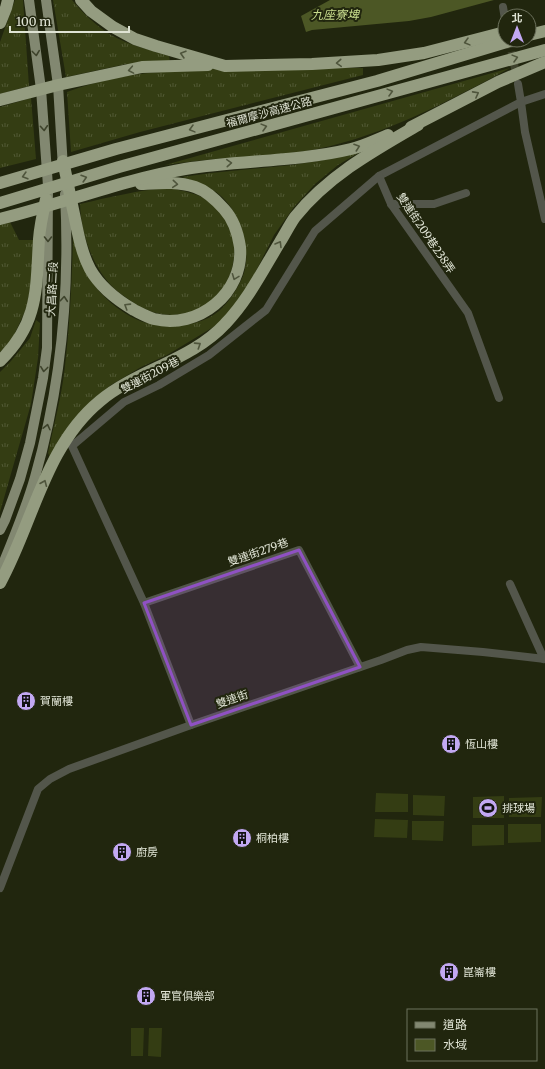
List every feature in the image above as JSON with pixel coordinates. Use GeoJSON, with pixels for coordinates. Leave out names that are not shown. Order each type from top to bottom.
{"type":"FeatureCollection","features":[{"type":"Feature","properties":{"kind":"highway"},"geometry":{"type":"LineString","coordinates":[[0,23],[8,0]]}},
{"type":"Feature","properties":{"kind":"highway"},"geometry":{"type":"LineString","coordinates":[[81,0],[91,11],[135,39],[225,66]]}},
{"type":"Feature","properties":{"kind":"highway"},"geometry":{"type":"LineString","coordinates":[[0,100],[58,85],[142,68],[193,65],[225,66],[312,64],[378,60],[424,53],[497,34]]}},
{"type":"Feature","properties":{"kind":"highway","name":"福爾摩沙高速公路"},"geometry":{"type":"LineString","coordinates":[[2,182],[116,149],[377,81],[497,45]]}},
{"type":"Feature","properties":{"kind":"highway","name":"福爾摩沙高速公路"},"geometry":{"type":"LineString","coordinates":[[3,202],[119,167],[545,50]]}},
{"type":"Feature","properties":{"kind":"highway"},"geometry":{"type":"LineString","coordinates":[[0,583],[14,556],[46,478],[58,453],[71,432],[100,401],[130,381],[172,360],[199,344],[224,325],[247,299],[295,218],[330,181],[370,152],[418,125],[498,82],[545,62]]}},
{"type":"Feature","properties":{"kind":"highway"},"geometry":{"type":"LineString","coordinates":[[2,218],[148,177],[184,169],[219,164],[288,159],[352,149],[418,125]]}},
{"type":"Feature","properties":{"kind":"highway"},"geometry":{"type":"LineString","coordinates":[[63,161],[79,242],[84,258],[99,282],[115,298],[144,315],[154,319],[178,320],[192,318],[208,311],[228,292],[239,268],[239,241],[236,228],[229,215],[216,199],[196,188],[176,183],[117,186]]}},
{"type":"Feature","properties":{"kind":"highway"},"geometry":{"type":"LineString","coordinates":[[0,361],[15,345],[27,325],[35,297],[39,237],[48,186]]}},
{"type":"Feature","properties":{"kind":"main road","name":"大昌路二段"},"geometry":{"type":"LineString","coordinates":[[0,530],[20,479],[30,443],[43,378],[47,348],[48,186],[41,89],[30,0]]}},
{"type":"Feature","properties":{"kind":"main road","name":"大昌路二段"},"geometry":{"type":"LineString","coordinates":[[0,571],[18,527],[35,477],[48,426],[55,387],[65,290],[66,219],[63,161],[58,85],[46,0]]}},
{"type":"Feature","properties":{"kind":"street"},"geometry":{"type":"LineString","coordinates":[[518,84],[525,132],[545,219]]}},
{"type":"Feature","properties":{"kind":"street"},"geometry":{"type":"LineString","coordinates":[[379,176],[521,102],[545,94]]}},
{"type":"Feature","properties":{"kind":"street","name":"雙連街209巷238弄"},"geometry":{"type":"LineString","coordinates":[[379,176],[391,204],[468,313],[499,398]]}},
{"type":"Feature","properties":{"kind":"street","name":"雙連街209巷"},"geometry":{"type":"LineString","coordinates":[[191,725],[144,603],[72,446],[124,402],[159,385],[209,355],[266,310],[315,230],[379,176]]}},
{"type":"Feature","properties":{"kind":"street"},"geometry":{"type":"LineString","coordinates":[[391,204],[434,204],[466,193]]}},
{"type":"Feature","properties":{"kind":"street","name":"雙連街279巷"},"geometry":{"type":"LineString","coordinates":[[144,603],[299,550],[360,667]]}},
{"type":"Feature","properties":{"kind":"street"},"geometry":{"type":"LineString","coordinates":[[510,584],[544,659]]}},
{"type":"Feature","properties":{"kind":"street","name":"雙連街"},"geometry":{"type":"LineString","coordinates":[[0,888],[38,789],[50,779],[68,770],[191,725],[407,650],[422,647],[544,659]]}},
{"type":"Feature","properties":{"kind":"highlighted area"},"geometry":{"type":"Polygon","coordinates":[[[299,550],[360,667],[191,725],[144,603],[299,550]]]}},
{"type":"Feature","properties":{"kind":"green space"},"geometry":{"type":"Polygon","coordinates":[[[15,0],[23,0],[29,86],[0,94],[0,42],[15,0]]]}},
{"type":"Feature","properties":{"kind":"green space"},"geometry":{"type":"Polygon","coordinates":[[[53,0],[72,0],[90,19],[106,32],[118,39],[169,56],[170,62],[126,64],[66,77],[53,0]]]}},
{"type":"Feature","properties":{"kind":"green space"},"geometry":{"type":"Polygon","coordinates":[[[249,68],[363,68],[363,75],[140,132],[71,152],[67,92],[90,84],[112,79],[157,72],[249,68]]]}},
{"type":"Feature","properties":{"kind":"green space"},"geometry":{"type":"Polygon","coordinates":[[[510,68],[464,93],[416,116],[342,143],[295,153],[206,160],[165,165],[510,68]]]}},
{"type":"Feature","properties":{"kind":"green space"},"geometry":{"type":"Polygon","coordinates":[[[31,98],[36,159],[0,168],[0,107],[31,98]]]}},
{"type":"Feature","properties":{"kind":"green space"},"geometry":{"type":"Polygon","coordinates":[[[365,149],[338,165],[315,184],[294,207],[274,235],[248,287],[220,323],[167,355],[141,367],[111,385],[91,401],[69,428],[51,459],[48,453],[58,410],[67,350],[73,237],[87,275],[105,297],[124,313],[138,320],[158,325],[180,326],[201,321],[211,317],[219,311],[230,299],[239,285],[246,265],[245,241],[237,218],[224,199],[208,187],[182,177],[292,165],[324,160],[365,149]]]}},
{"type":"Feature","properties":{"kind":"green space"},"geometry":{"type":"Polygon","coordinates":[[[169,188],[200,196],[212,203],[224,216],[234,242],[233,261],[228,279],[217,295],[203,306],[185,313],[166,315],[137,305],[114,288],[105,279],[92,256],[87,243],[83,230],[80,204],[113,196],[169,188]]]}},
{"type":"Feature","properties":{"kind":"green space"},"geometry":{"type":"Polygon","coordinates":[[[10,222],[19,240],[34,240],[32,280],[26,309],[10,344],[0,352],[0,225],[10,222]]]}},
{"type":"Feature","properties":{"kind":"green space"},"geometry":{"type":"Polygon","coordinates":[[[36,320],[40,323],[38,358],[31,404],[0,512],[0,372],[30,338],[36,320]]]}},
{"type":"Feature","properties":{"kind":"green space"},"geometry":{"type":"Polygon","coordinates":[[[376,793],[408,794],[408,812],[375,812],[376,793]]]}},
{"type":"Feature","properties":{"kind":"green space"},"geometry":{"type":"Polygon","coordinates":[[[413,795],[445,796],[444,816],[413,815],[413,795]]]}},
{"type":"Feature","properties":{"kind":"green space","name":"排球場"},"geometry":{"type":"Polygon","coordinates":[[[504,796],[504,818],[473,818],[473,797],[504,796]]]}},
{"type":"Feature","properties":{"kind":"green space"},"geometry":{"type":"Polygon","coordinates":[[[542,797],[541,817],[509,817],[509,798],[542,797]]]}},
{"type":"Feature","properties":{"kind":"green space"},"geometry":{"type":"Polygon","coordinates":[[[375,819],[408,820],[407,838],[374,837],[375,819]]]}},
{"type":"Feature","properties":{"kind":"green space"},"geometry":{"type":"Polygon","coordinates":[[[412,821],[444,821],[443,841],[412,840],[412,821]]]}},
{"type":"Feature","properties":{"kind":"green space"},"geometry":{"type":"Polygon","coordinates":[[[508,824],[541,824],[541,842],[508,843],[508,824]]]}},
{"type":"Feature","properties":{"kind":"green space","name":"排球場"},"geometry":{"type":"Polygon","coordinates":[[[472,825],[504,825],[504,845],[472,846],[472,825]]]}},
{"type":"Feature","properties":{"kind":"green space"},"geometry":{"type":"Polygon","coordinates":[[[131,1028],[144,1028],[143,1056],[131,1056],[131,1028]]]}},
{"type":"Feature","properties":{"kind":"green space"},"geometry":{"type":"Polygon","coordinates":[[[149,1028],[162,1028],[161,1057],[148,1056],[149,1028]]]}},
{"type":"Feature","properties":{"kind":"water","name":"九座寮埤"},"geometry":{"type":"Polygon","coordinates":[[[330,0],[494,0],[431,17],[409,21],[312,30],[306,32],[301,16],[330,0]]]}},
{"type":"Feature","properties":{"kind":"tunnel"},"geometry":{"type":"LineString","coordinates":[[511,48],[517,78]]}},
{"type":"Feature","properties":{"kind":"place","name":"賀蘭樓"},"geometry":{"type":"Point","coordinates":[26,701]}},
{"type":"Feature","properties":{"kind":"place","name":"恆山樓"},"geometry":{"type":"Point","coordinates":[451,744]}},
{"type":"Feature","properties":{"kind":"place","name":"排球場"},"geometry":{"type":"Point","coordinates":[488,808]}},
{"type":"Feature","properties":{"kind":"place","name":"桐柏樓"},"geometry":{"type":"Point","coordinates":[242,838]}},
{"type":"Feature","properties":{"kind":"place","name":"廚房"},"geometry":{"type":"Point","coordinates":[122,852]}},
{"type":"Feature","properties":{"kind":"place","name":"崑崙樓"},"geometry":{"type":"Point","coordinates":[449,972]}},
{"type":"Feature","properties":{"kind":"place","name":"軍官俱樂部"},"geometry":{"type":"Point","coordinates":[146,996]}}]}
